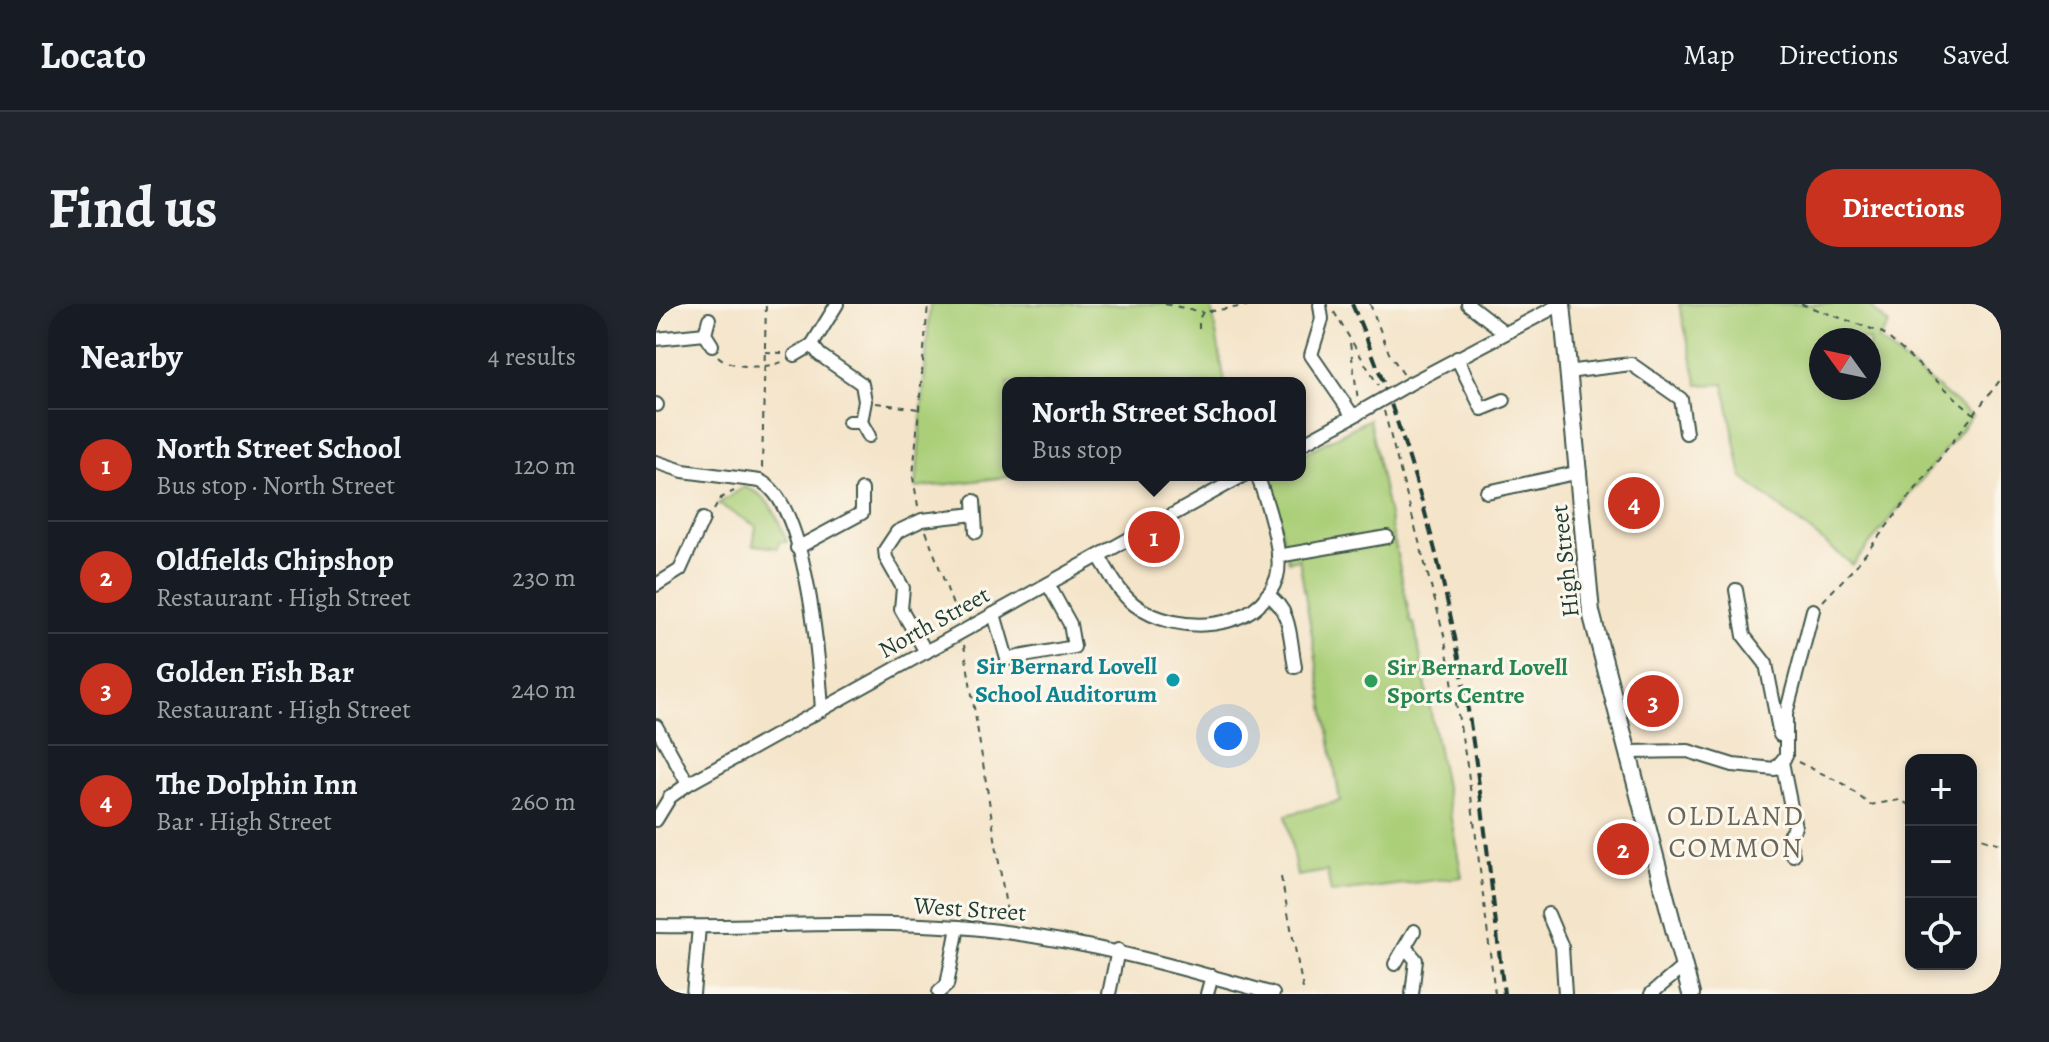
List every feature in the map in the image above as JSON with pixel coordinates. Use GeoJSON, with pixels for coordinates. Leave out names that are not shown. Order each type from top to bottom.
{"type":"FeatureCollection","features":[{"type":"Feature","properties":{"kind":"main road","name":"High Street"},"geometry":{"type":"LineString","coordinates":[[1561,304],[1580,472],[1591,612],[1691,994]]}},
{"type":"Feature","properties":{"kind":"street"},"geometry":{"type":"LineString","coordinates":[[795,355],[812,345],[837,304]]}},
{"type":"Feature","properties":{"kind":"street"},"geometry":{"type":"LineString","coordinates":[[1468,304],[1504,332]]}},
{"type":"Feature","properties":{"kind":"street"},"geometry":{"type":"LineString","coordinates":[[1306,442],[1504,332],[1561,304]]}},
{"type":"Feature","properties":{"kind":"street"},"geometry":{"type":"LineString","coordinates":[[1325,305],[1311,355],[1358,414]]}},
{"type":"Feature","properties":{"kind":"street"},"geometry":{"type":"LineString","coordinates":[[660,338],[708,339],[709,319]]}},
{"type":"Feature","properties":{"kind":"street"},"geometry":{"type":"LineString","coordinates":[[812,345],[820,355],[862,384],[865,401],[855,422],[869,436]]}},
{"type":"Feature","properties":{"kind":"street"},"geometry":{"type":"LineString","coordinates":[[1457,358],[1482,409],[1504,400]]}},
{"type":"Feature","properties":{"kind":"street"},"geometry":{"type":"LineString","coordinates":[[1567,372],[1631,364],[1681,399],[1686,433]]}},
{"type":"Feature","properties":{"kind":"street"},"geometry":{"type":"LineString","coordinates":[[656,462],[683,471],[760,481],[771,486],[782,500],[818,637],[822,710]]}},
{"type":"Feature","properties":{"kind":"street"},"geometry":{"type":"LineString","coordinates":[[1487,492],[1580,472]]}},
{"type":"Feature","properties":{"kind":"street","name":"North Street"},"geometry":{"type":"LineString","coordinates":[[656,820],[670,797],[688,784],[1233,481]]}},
{"type":"Feature","properties":{"kind":"street"},"geometry":{"type":"LineString","coordinates":[[1099,556],[1121,592],[1134,605],[1153,616],[1178,624],[1220,623],[1258,605],[1277,576],[1278,556],[1259,481]]}},
{"type":"Feature","properties":{"kind":"street"},"geometry":{"type":"LineString","coordinates":[[797,548],[862,513],[862,490]]}},
{"type":"Feature","properties":{"kind":"street"},"geometry":{"type":"LineString","coordinates":[[926,652],[901,609],[903,588],[886,558],[885,550],[897,532],[922,520],[974,508],[976,532]]}},
{"type":"Feature","properties":{"kind":"street"},"geometry":{"type":"LineString","coordinates":[[656,585],[680,570],[703,519]]}},
{"type":"Feature","properties":{"kind":"street"},"geometry":{"type":"LineString","coordinates":[[1278,556],[1387,537]]}},
{"type":"Feature","properties":{"kind":"street"},"geometry":{"type":"LineString","coordinates":[[994,614],[1007,659],[1074,647],[1070,624],[1048,584]]}},
{"type":"Feature","properties":{"kind":"street"},"geometry":{"type":"LineString","coordinates":[[1736,590],[1744,636],[1766,664],[1795,827],[1788,837],[1793,855]]}},
{"type":"Feature","properties":{"kind":"street"},"geometry":{"type":"LineString","coordinates":[[1267,595],[1279,601],[1285,611],[1295,667]]}},
{"type":"Feature","properties":{"kind":"street"},"geometry":{"type":"LineString","coordinates":[[1781,762],[1786,714],[1813,610]]}},
{"type":"Feature","properties":{"kind":"street"},"geometry":{"type":"LineString","coordinates":[[656,726],[661,746],[688,784]]}},
{"type":"Feature","properties":{"kind":"street"},"geometry":{"type":"LineString","coordinates":[[1630,752],[1688,751],[1733,765],[1781,762]]}},
{"type":"Feature","properties":{"kind":"street"},"geometry":{"type":"LineString","coordinates":[[1548,914],[1562,947],[1565,994]]}},
{"type":"Feature","properties":{"kind":"street","name":"West Street"},"geometry":{"type":"LineString","coordinates":[[656,926],[958,927],[1011,932],[1118,950],[1273,994]]}},
{"type":"Feature","properties":{"kind":"street"},"geometry":{"type":"LineString","coordinates":[[693,994],[699,927]]}},
{"type":"Feature","properties":{"kind":"street"},"geometry":{"type":"LineString","coordinates":[[939,992],[947,985],[958,927]]}},
{"type":"Feature","properties":{"kind":"street"},"geometry":{"type":"LineString","coordinates":[[1395,964],[1414,931]]}},
{"type":"Feature","properties":{"kind":"street"},"geometry":{"type":"LineString","coordinates":[[1405,947],[1416,960],[1412,994]]}},
{"type":"Feature","properties":{"kind":"street"},"geometry":{"type":"LineString","coordinates":[[1109,994],[1118,950]]}},
{"type":"Feature","properties":{"kind":"street"},"geometry":{"type":"LineString","coordinates":[[1651,994],[1684,966]]}},
{"type":"Feature","properties":{"kind":"street"},"geometry":{"type":"LineString","coordinates":[[1207,994],[1212,976]]}},
{"type":"Feature","properties":{"kind":"path"},"geometry":{"type":"LineString","coordinates":[[760,481],[766,304]]}},
{"type":"Feature","properties":{"kind":"path"},"geometry":{"type":"LineString","coordinates":[[928,304],[913,477],[922,520],[962,630],[1011,932]]}},
{"type":"Feature","properties":{"kind":"path"},"geometry":{"type":"LineString","coordinates":[[1165,304],[1203,312],[1261,304]]}},
{"type":"Feature","properties":{"kind":"path"},"geometry":{"type":"LineString","coordinates":[[1370,304],[1389,353],[1410,384]]}},
{"type":"Feature","properties":{"kind":"path"},"geometry":{"type":"LineString","coordinates":[[1801,304],[1883,333],[1975,415]]}},
{"type":"Feature","properties":{"kind":"path"},"geometry":{"type":"LineString","coordinates":[[1325,305],[1379,387]]}},
{"type":"Feature","properties":{"kind":"path"},"geometry":{"type":"LineString","coordinates":[[1199,329],[1203,312]]}},
{"type":"Feature","properties":{"kind":"path"},"geometry":{"type":"LineString","coordinates":[[708,339],[722,361],[764,366],[782,363],[787,356],[779,352],[764,352]]}},
{"type":"Feature","properties":{"kind":"path"},"geometry":{"type":"LineString","coordinates":[[1350,342],[1358,414]]}},
{"type":"Feature","properties":{"kind":"path"},"geometry":{"type":"LineString","coordinates":[[1813,610],[1856,566],[2001,379]]}},
{"type":"Feature","properties":{"kind":"path"},"geometry":{"type":"LineString","coordinates":[[865,401],[919,409]]}},
{"type":"Feature","properties":{"kind":"path"},"geometry":{"type":"LineString","coordinates":[[1382,402],[1444,635],[1468,771],[1495,994]]}},
{"type":"Feature","properties":{"kind":"path"},"geometry":{"type":"LineString","coordinates":[[703,519],[710,520],[721,498],[739,487],[744,479]]}},
{"type":"Feature","properties":{"kind":"path"},"geometry":{"type":"LineString","coordinates":[[1781,762],[1844,784],[1870,805],[1900,800],[1905,803]]}},
{"type":"Feature","properties":{"kind":"path"},"geometry":{"type":"LineString","coordinates":[[1977,837],[2001,844]]}},
{"type":"Feature","properties":{"kind":"path"},"geometry":{"type":"LineString","coordinates":[[1281,877],[1304,994]]}},
{"type":"Feature","properties":{"kind":"green space"},"geometry":{"type":"Polygon","coordinates":[[[930,304],[1211,304],[1224,377],[1002,377],[1002,478],[916,488],[930,304]]]}},
{"type":"Feature","properties":{"kind":"green space"},"geometry":{"type":"Polygon","coordinates":[[[1679,304],[1868,304],[1889,325],[1881,336],[1881,328],[1809,328],[1809,400],[1881,400],[1881,342],[1972,416],[1853,565],[1742,477],[1724,384],[1698,385],[1679,304]]]}},
{"type":"Feature","properties":{"kind":"green space","name":"Sir Bernard Lovell Sports Centre"},"geometry":{"type":"Polygon","coordinates":[[[1369,419],[1411,623],[1414,623],[1462,877],[1331,893],[1327,871],[1297,876],[1286,815],[1340,801],[1299,559],[1288,561],[1269,481],[1306,481],[1306,453],[1369,419]]]}},
{"type":"Feature","properties":{"kind":"green space"},"geometry":{"type":"Polygon","coordinates":[[[744,487],[761,495],[776,516],[787,542],[779,542],[778,548],[753,545],[756,526],[718,504],[744,487]]]}},
{"type":"Feature","properties":{"kind":"railway"},"geometry":{"type":"LineString","coordinates":[[1352,304],[1402,435],[1429,526],[1451,617],[1485,828],[1504,994]]}},
{"type":"Feature","properties":{"kind":"place","name":"The Dolphin Inn"},"geometry":{"type":"Point","coordinates":[1634,503]}},
{"type":"Feature","properties":{"kind":"place","name":"North Street School"},"geometry":{"type":"Point","coordinates":[1154,537]}},
{"type":"Feature","properties":{"kind":"place","name":"Sir Bernard Lovell School Auditorum"},"geometry":{"type":"Point","coordinates":[1173,680]}},
{"type":"Feature","properties":{"kind":"place","name":"Sir Bernard Lovell Sports Centre"},"geometry":{"type":"Point","coordinates":[1371,681]}},
{"type":"Feature","properties":{"kind":"place","name":"Golden Fish Bar"},"geometry":{"type":"Point","coordinates":[1653,701]}},
{"type":"Feature","properties":{"kind":"place","name":"Oldfields Chipshop"},"geometry":{"type":"Point","coordinates":[1623,849]}},
{"type":"Feature","properties":{"kind":"district","name":"OLDLAND COMMON"},"geometry":{"type":"Point","coordinates":[1736,832]}}]}
